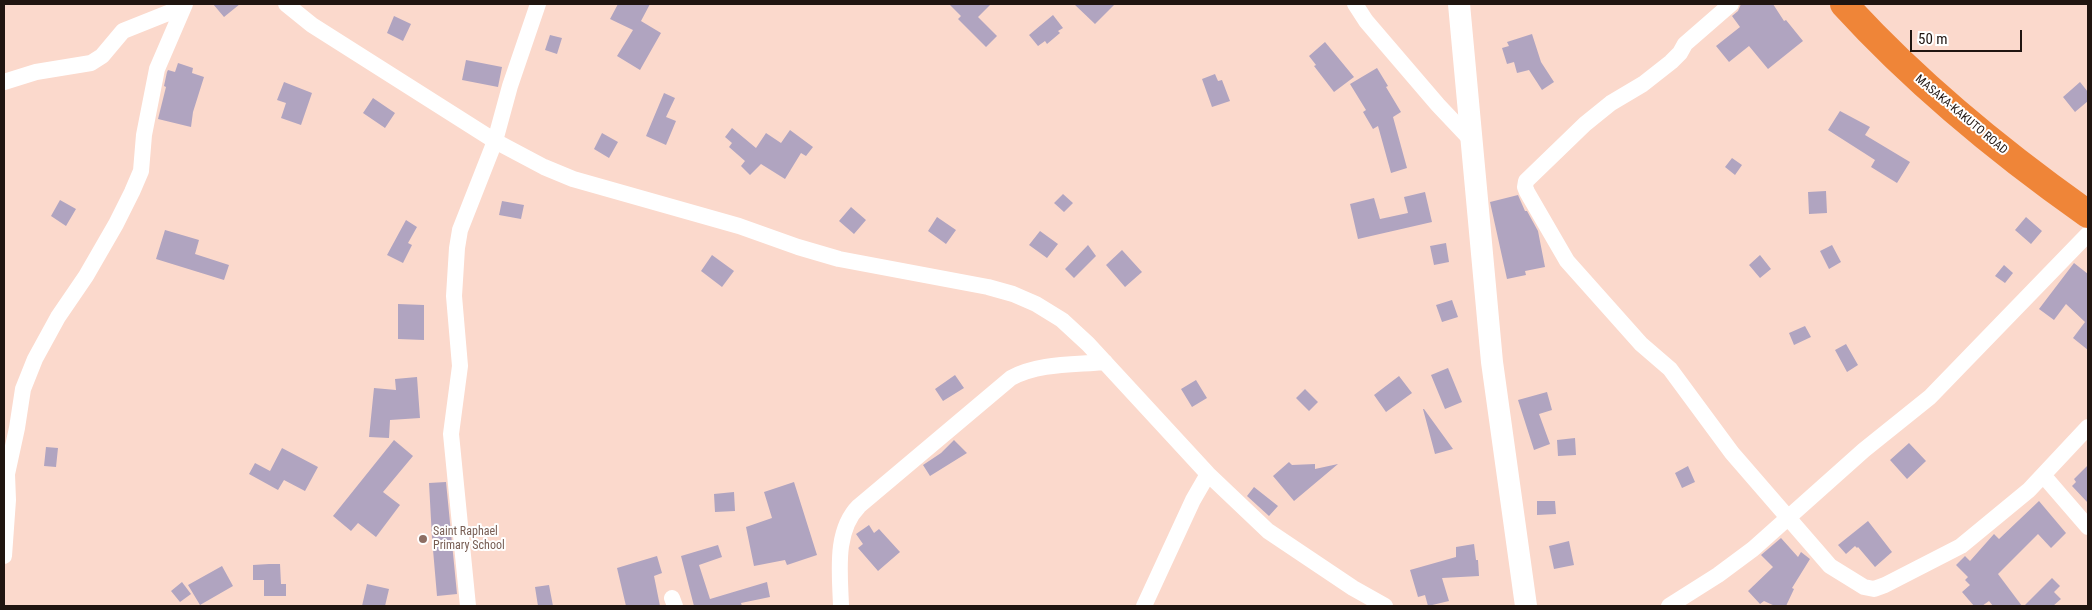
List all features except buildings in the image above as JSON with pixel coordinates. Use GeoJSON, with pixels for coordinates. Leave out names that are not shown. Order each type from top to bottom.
{"type":"FeatureCollection","features":[{"type":"Feature","properties":{"kind":"highway","name":"MASAKA-KAKUTO ROAD"},"geometry":{"type":"LineString","coordinates":[[1844,4],[1908,70],[1966,123],[2088,214]]}},
{"type":"Feature","properties":{"kind":"street"},"geometry":{"type":"LineString","coordinates":[[286,4],[312,25],[495,141],[544,167],[574,179],[739,226],[839,260],[904,271],[1013,294],[1036,304],[1062,320],[1105,362],[1208,474],[1268,531],[1353,588],[1385,606]]}},
{"type":"Feature","properties":{"kind":"street"},"geometry":{"type":"LineString","coordinates":[[468,606],[451,434],[460,366],[455,311],[455,276],[460,230],[495,141],[510,86],[538,4]]}},
{"type":"Feature","properties":{"kind":"street"},"geometry":{"type":"LineString","coordinates":[[1355,4],[1366,21],[1472,142]]}},
{"type":"Feature","properties":{"kind":"street"},"geometry":{"type":"LineString","coordinates":[[1459,4],[1492,362],[1526,606]]}},
{"type":"Feature","properties":{"kind":"street"},"geometry":{"type":"LineString","coordinates":[[1731,4],[1685,44],[1680,53],[1671,62],[1643,84],[1611,103],[1585,124],[1530,175],[1526,181],[1525,187],[1567,261],[1641,344],[1670,369],[1732,453],[1830,566],[1864,587],[1874,589],[1961,546],[2028,490],[2088,427]]}},
{"type":"Feature","properties":{"kind":"street"},"geometry":{"type":"LineString","coordinates":[[4,82],[36,72],[91,64],[102,56],[123,31],[184,6]]}},
{"type":"Feature","properties":{"kind":"street"},"geometry":{"type":"LineString","coordinates":[[4,556],[8,500],[7,474],[23,389],[35,359],[58,317],[86,276],[116,224],[141,171],[144,135],[157,69],[184,6]]}},
{"type":"Feature","properties":{"kind":"street"},"geometry":{"type":"LineString","coordinates":[[1669,606],[1718,575],[1753,549],[1864,450],[1930,397],[2088,234]]}},
{"type":"Feature","properties":{"kind":"street"},"geometry":{"type":"LineString","coordinates":[[841,606],[841,541],[850,515],[859,506],[1011,378],[1025,370],[1037,367],[1105,362]]}},
{"type":"Feature","properties":{"kind":"street"},"geometry":{"type":"LineString","coordinates":[[1144,606],[1193,500],[1208,474]]}},
{"type":"Feature","properties":{"kind":"street"},"geometry":{"type":"LineString","coordinates":[[2043,475],[2088,527]]}},
{"type":"Feature","properties":{"kind":"place","name":"Saint Raphael Primary School"},"geometry":{"type":"Point","coordinates":[423,539]}}]}
